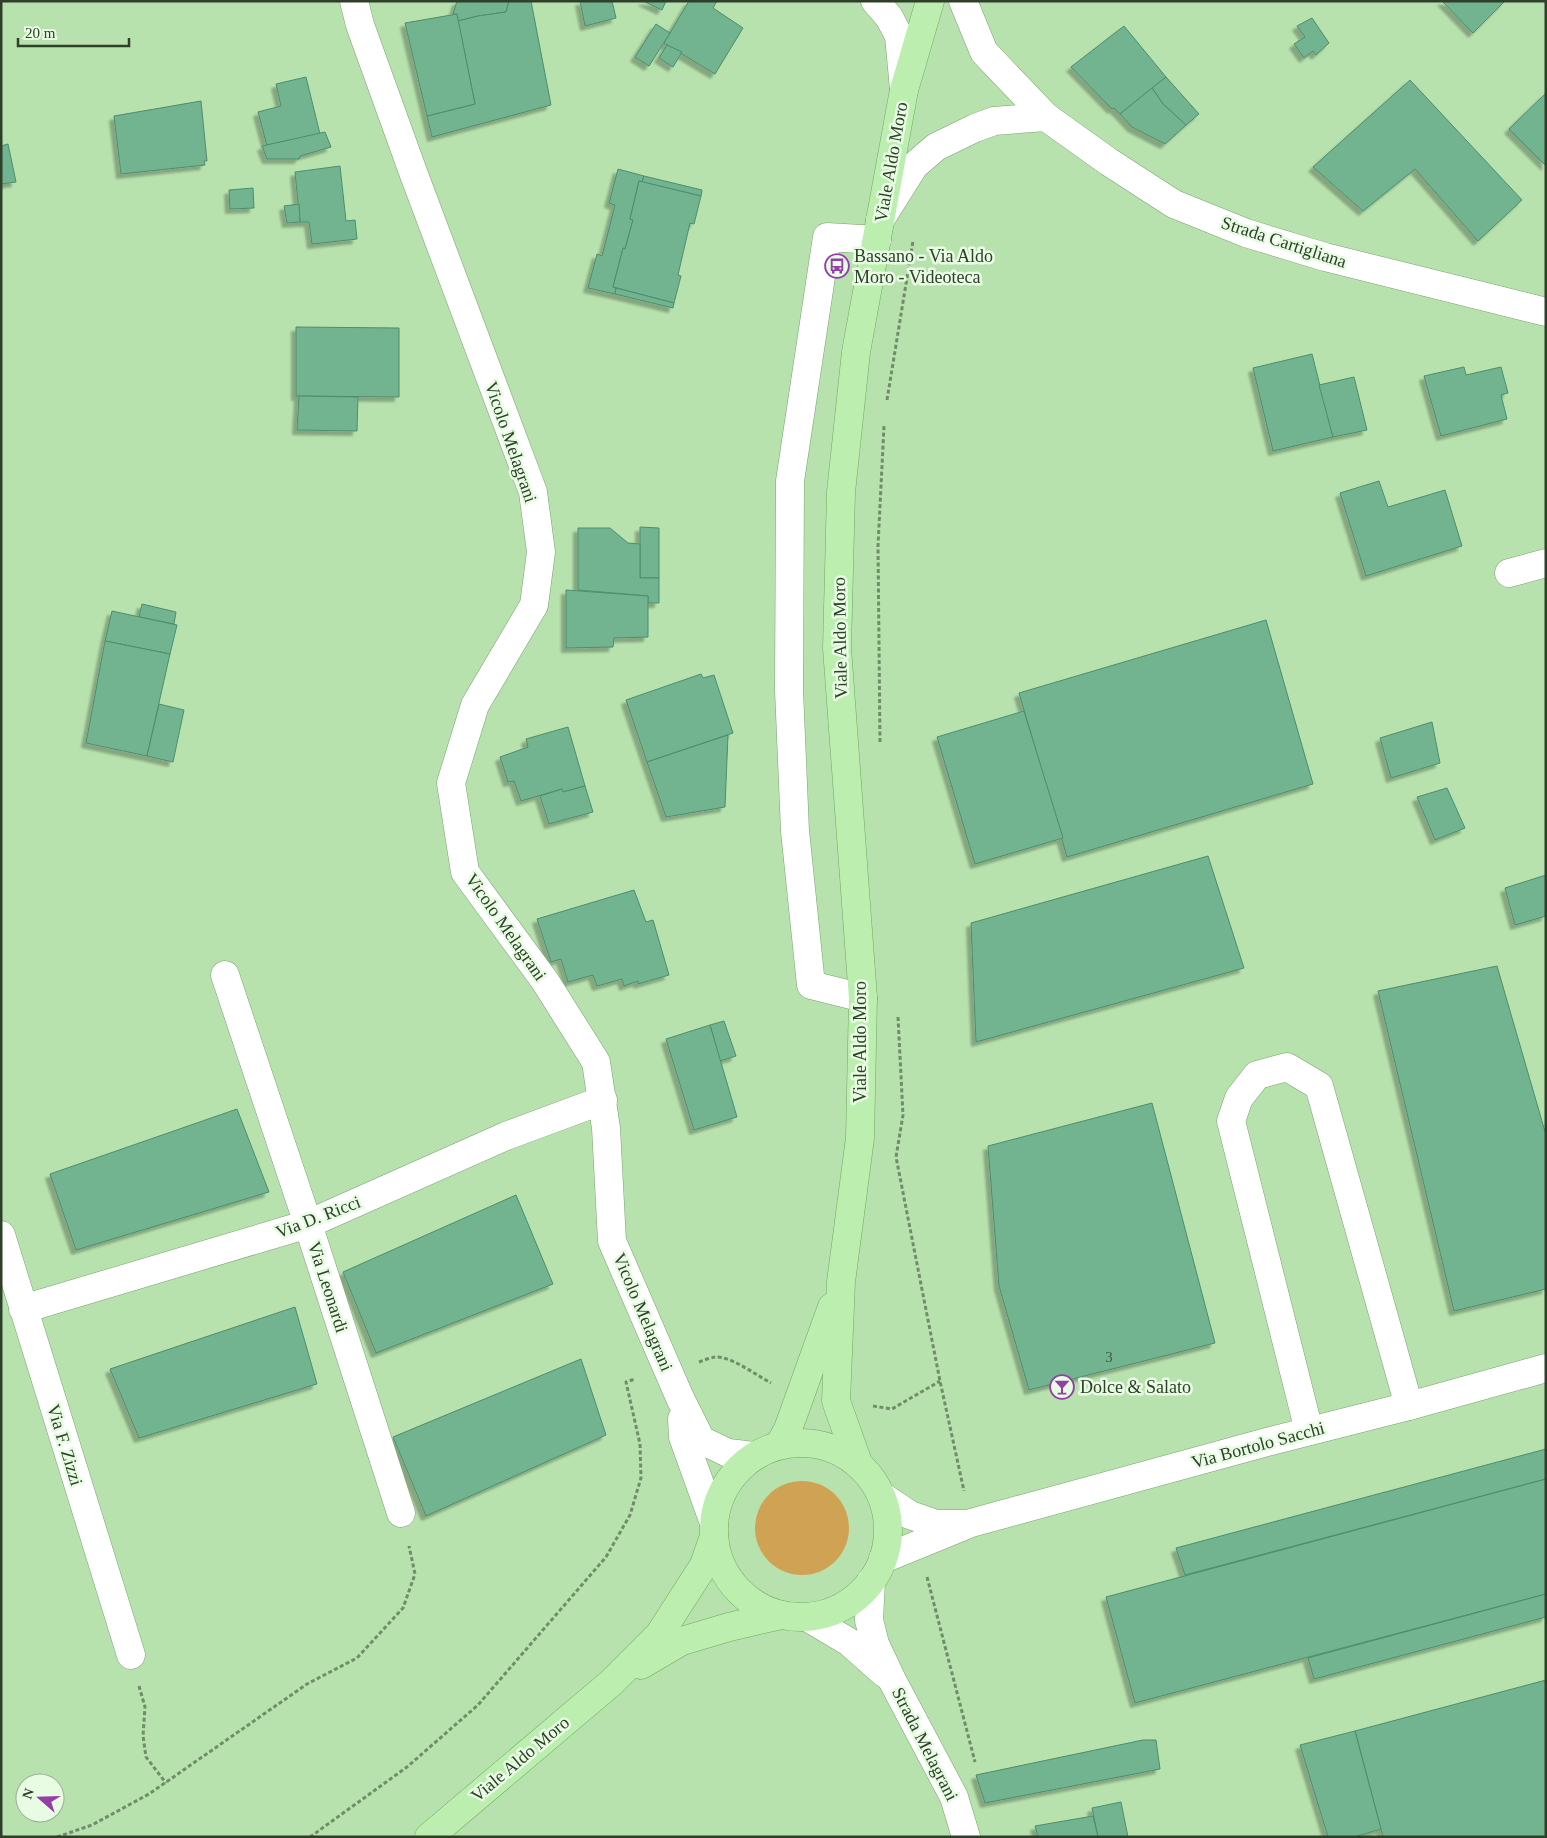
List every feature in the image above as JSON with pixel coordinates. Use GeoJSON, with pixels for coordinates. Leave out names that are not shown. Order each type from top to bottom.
{"type":"FeatureCollection","features":[{"type":"Feature","properties":{"kind":"main road","name":"Viale Aldo Moro"},"geometry":{"type":"LineString","coordinates":[[858,1463],[836,1401],[841,1282],[860,1138],[863,998],[837,648],[841,492],[856,352],[878,230],[904,90],[930,1]]}},
{"type":"Feature","properties":{"kind":"main road","name":"Viale Aldo Moro"},"geometry":{"type":"LineString","coordinates":[[779,1446],[788,1428],[841,1282]]}},
{"type":"Feature","properties":{"kind":"main road","name":"Viale Aldo Moro"},"geometry":{"type":"LineString","coordinates":[[429,1837],[612,1682],[659,1635],[704,1565],[721,1497],[734,1474],[754,1456],[779,1446],[807,1443],[834,1449],[858,1463],[872,1479],[883,1497],[888,1518],[889,1539],[877,1570],[859,1596],[825,1614],[794,1616],[729,1627],[682,1641],[612,1682]]}},
{"type":"Feature","properties":{"kind":"main road","name":"Viale Aldo Moro"},"geometry":{"type":"LineString","coordinates":[[714,1529],[719,1557],[728,1577],[742,1594],[761,1607],[794,1616]]}},
{"type":"Feature","properties":{"kind":"street","name":"Vicolo Melagrani"},"geometry":{"type":"LineString","coordinates":[[354,1],[360,25],[412,172],[532,492],[541,552],[534,605],[475,705],[451,783],[465,872],[544,981],[596,1062],[603,1100],[612,1241],[680,1398],[702,1440],[728,1454],[754,1456]]}},
{"type":"Feature","properties":{"kind":"street"},"geometry":{"type":"LineString","coordinates":[[874,1],[889,17],[899,36],[904,90]]}},
{"type":"Feature","properties":{"kind":"street","name":"Strada Cartigliana"},"geometry":{"type":"LineString","coordinates":[[963,1],[984,52],[1046,116],[1109,162],[1174,204],[1246,233],[1325,257],[1546,312]]}},
{"type":"Feature","properties":{"kind":"street"},"geometry":{"type":"LineString","coordinates":[[863,998],[811,985],[795,831],[789,690],[790,481],[827,237],[878,230],[914,166],[936,147],[994,121],[1046,116]]}},
{"type":"Feature","properties":{"kind":"street"},"geometry":{"type":"LineString","coordinates":[[1509,573],[1546,563]]}},
{"type":"Feature","properties":{"kind":"street","name":"Via Leonardi"},"geometry":{"type":"LineString","coordinates":[[225,975],[308,1224],[401,1514]]}},
{"type":"Feature","properties":{"kind":"street"},"geometry":{"type":"LineString","coordinates":[[1309,1431],[1231,1121],[1239,1098],[1257,1075],[1287,1067],[1320,1086],[1408,1406]]}},
{"type":"Feature","properties":{"kind":"street","name":"Via D. Ricci"},"geometry":{"type":"LineString","coordinates":[[23,1309],[308,1224],[506,1136],[603,1100]]}},
{"type":"Feature","properties":{"kind":"street","name":"Via F. Zizzi"},"geometry":{"type":"LineString","coordinates":[[1,1235],[131,1655]]}},
{"type":"Feature","properties":{"kind":"street","name":"Via Bortolo Sacchi"},"geometry":{"type":"LineString","coordinates":[[877,1570],[971,1523],[1546,1368]]}},
{"type":"Feature","properties":{"kind":"street","name":"Vicolo Melagrani"},"geometry":{"type":"LineString","coordinates":[[680,1398],[683,1437],[714,1529]]}},
{"type":"Feature","properties":{"kind":"street","name":"Via Bortolo Sacchi"},"geometry":{"type":"LineString","coordinates":[[883,1497],[910,1515],[936,1524],[971,1523]]}},
{"type":"Feature","properties":{"kind":"street","name":"Strada Melagrani"},"geometry":{"type":"LineString","coordinates":[[877,1570],[869,1620],[875,1644],[954,1797],[966,1837]]}},
{"type":"Feature","properties":{"kind":"street","name":"Strada Melagrani"},"geometry":{"type":"LineString","coordinates":[[794,1616],[849,1642],[892,1680]]}},
{"type":"Feature","properties":{"kind":"path"},"geometry":{"type":"LineString","coordinates":[[886,405],[913,239]]}},
{"type":"Feature","properties":{"kind":"path"},"geometry":{"type":"LineString","coordinates":[[880,745],[878,546],[884,424]]}},
{"type":"Feature","properties":{"kind":"path"},"geometry":{"type":"LineString","coordinates":[[898,1009],[903,1114],[896,1157],[940,1380],[971,1523]]}},
{"type":"Feature","properties":{"kind":"path"},"geometry":{"type":"LineString","coordinates":[[310,1837],[407,1767],[478,1706],[606,1557],[630,1515],[640,1478],[640,1444],[626,1382],[667,1370]]}},
{"type":"Feature","properties":{"kind":"path"},"geometry":{"type":"LineString","coordinates":[[57,1837],[92,1825],[149,1794],[307,1684],[357,1658],[403,1608],[415,1574],[401,1514]]}},
{"type":"Feature","properties":{"kind":"path"},"geometry":{"type":"LineString","coordinates":[[925,1568],[977,1770]]}},
{"type":"Feature","properties":{"kind":"path"},"geometry":{"type":"LineString","coordinates":[[131,1655],[145,1707],[143,1736],[146,1757],[166,1783]]}},
{"type":"Feature","properties":{"kind":"shaded area"},"geometry":{"type":"Polygon","coordinates":[[[802,1481],[820,1485],[835,1495],[845,1510],[849,1528],[845,1546],[835,1561],[820,1571],[802,1575],[784,1571],[769,1561],[759,1546],[755,1528],[759,1510],[769,1495],[784,1485],[802,1481]]]}},
{"type":"Feature","properties":{"kind":"building"},"geometry":{"type":"Polygon","coordinates":[[[457,1],[509,1],[506,12],[458,21],[457,14],[453,14],[457,1]]]}},
{"type":"Feature","properties":{"kind":"building"},"geometry":{"type":"Polygon","coordinates":[[[509,1],[531,1],[551,105],[432,137],[427,116],[475,104],[458,21],[506,12],[509,1]]]}},
{"type":"Feature","properties":{"kind":"building"},"geometry":{"type":"Polygon","coordinates":[[[580,1],[612,1],[616,18],[585,26],[580,1]]]}},
{"type":"Feature","properties":{"kind":"building"},"geometry":{"type":"Polygon","coordinates":[[[643,1],[666,1],[662,10],[643,1]]]}},
{"type":"Feature","properties":{"kind":"building"},"geometry":{"type":"Polygon","coordinates":[[[689,1],[717,1],[713,8],[743,28],[715,74],[664,43],[689,1]]]}},
{"type":"Feature","properties":{"kind":"building"},"geometry":{"type":"Polygon","coordinates":[[[1442,1],[1505,1],[1473,33],[1442,1]]]}},
{"type":"Feature","properties":{"kind":"building"},"geometry":{"type":"Polygon","coordinates":[[[457,14],[475,104],[427,116],[405,23],[457,14]]]}},
{"type":"Feature","properties":{"kind":"building"},"geometry":{"type":"Polygon","coordinates":[[[1312,18],[1329,43],[1316,55],[1313,51],[1304,58],[1294,44],[1305,37],[1297,26],[1312,18]]]}},
{"type":"Feature","properties":{"kind":"building"},"geometry":{"type":"Polygon","coordinates":[[[656,24],[670,33],[649,66],[635,57],[656,24]]]}},
{"type":"Feature","properties":{"kind":"building"},"geometry":{"type":"Polygon","coordinates":[[[1124,26],[1166,77],[1120,114],[1114,108],[1112,109],[1071,67],[1124,26]]]}},
{"type":"Feature","properties":{"kind":"building"},"geometry":{"type":"Polygon","coordinates":[[[667,45],[682,52],[673,67],[659,58],[667,45]]]}},
{"type":"Feature","properties":{"kind":"building"},"geometry":{"type":"Polygon","coordinates":[[[306,77],[320,134],[267,146],[258,112],[281,106],[276,84],[306,77]]]}},
{"type":"Feature","properties":{"kind":"building"},"geometry":{"type":"Polygon","coordinates":[[[1166,77],[1199,114],[1186,125],[1163,104],[1152,88],[1166,77]]]}},
{"type":"Feature","properties":{"kind":"building"},"geometry":{"type":"Polygon","coordinates":[[[1410,80],[1522,200],[1478,241],[1415,169],[1363,211],[1313,167],[1410,80]]]}},
{"type":"Feature","properties":{"kind":"building"},"geometry":{"type":"Polygon","coordinates":[[[1152,88],[1163,104],[1186,125],[1165,144],[1132,127],[1120,114],[1152,88]]]}},
{"type":"Feature","properties":{"kind":"building"},"geometry":{"type":"Polygon","coordinates":[[[1546,93],[1546,166],[1509,129],[1546,93]]]}},
{"type":"Feature","properties":{"kind":"building"},"geometry":{"type":"Polygon","coordinates":[[[201,101],[207,161],[204,161],[205,165],[121,174],[114,116],[201,101]]]}},
{"type":"Feature","properties":{"kind":"building"},"geometry":{"type":"Polygon","coordinates":[[[325,132],[331,147],[300,156],[299,159],[267,159],[262,146],[325,132]]]}},
{"type":"Feature","properties":{"kind":"building"},"geometry":{"type":"Polygon","coordinates":[[[8,144],[16,182],[1,184],[1,146],[8,144]]]}},
{"type":"Feature","properties":{"kind":"building"},"geometry":{"type":"Polygon","coordinates":[[[340,166],[346,221],[355,220],[357,239],[312,244],[309,222],[300,222],[295,172],[340,166]]]}},
{"type":"Feature","properties":{"kind":"building"},"geometry":{"type":"Polygon","coordinates":[[[618,169],[644,176],[642,182],[639,181],[630,219],[633,220],[625,249],[623,248],[613,287],[616,288],[615,294],[588,288],[597,254],[602,256],[615,205],[609,203],[618,169]]]}},
{"type":"Feature","properties":{"kind":"building"},"geometry":{"type":"Polygon","coordinates":[[[644,176],[702,190],[701,196],[642,182],[644,176]]]}},
{"type":"Feature","properties":{"kind":"building"},"geometry":{"type":"Polygon","coordinates":[[[639,181],[701,196],[694,224],[690,223],[678,275],[681,276],[674,303],[613,287],[623,248],[625,249],[633,220],[630,219],[639,181]]]}},
{"type":"Feature","properties":{"kind":"building"},"geometry":{"type":"Polygon","coordinates":[[[253,188],[254,208],[230,209],[229,190],[253,188]]]}},
{"type":"Feature","properties":{"kind":"building"},"geometry":{"type":"Polygon","coordinates":[[[299,204],[300,222],[287,223],[284,206],[299,204]]]}},
{"type":"Feature","properties":{"kind":"building"},"geometry":{"type":"Polygon","coordinates":[[[616,288],[674,303],[673,308],[615,294],[616,288]]]}},
{"type":"Feature","properties":{"kind":"building"},"geometry":{"type":"Polygon","coordinates":[[[296,327],[399,328],[399,397],[296,396],[296,327]]]}},
{"type":"Feature","properties":{"kind":"building"},"geometry":{"type":"Polygon","coordinates":[[[1312,354],[1333,437],[1273,451],[1253,368],[1312,354]]]}},
{"type":"Feature","properties":{"kind":"building"},"geometry":{"type":"Polygon","coordinates":[[[1464,367],[1466,375],[1501,367],[1508,393],[1501,395],[1507,419],[1441,436],[1424,376],[1464,367]]]}},
{"type":"Feature","properties":{"kind":"building"},"geometry":{"type":"Polygon","coordinates":[[[1354,377],[1367,430],[1333,437],[1319,385],[1354,377]]]}},
{"type":"Feature","properties":{"kind":"building"},"geometry":{"type":"Polygon","coordinates":[[[299,396],[358,397],[357,431],[297,430],[299,396]]]}},
{"type":"Feature","properties":{"kind":"building"},"geometry":{"type":"Polygon","coordinates":[[[1379,481],[1388,507],[1445,490],[1462,546],[1366,576],[1340,493],[1379,481]]]}},
{"type":"Feature","properties":{"kind":"building"},"geometry":{"type":"Polygon","coordinates":[[[640,527],[659,528],[659,578],[640,578],[640,527]]]}},
{"type":"Feature","properties":{"kind":"building"},"geometry":{"type":"Polygon","coordinates":[[[578,528],[610,528],[628,543],[640,544],[640,578],[659,578],[659,603],[648,603],[648,596],[578,590],[578,528]]]}},
{"type":"Feature","properties":{"kind":"building"},"geometry":{"type":"Polygon","coordinates":[[[566,590],[648,596],[648,637],[614,638],[613,647],[566,648],[566,590]]]}},
{"type":"Feature","properties":{"kind":"building"},"geometry":{"type":"Polygon","coordinates":[[[142,604],[176,612],[174,624],[139,617],[142,604]]]}},
{"type":"Feature","properties":{"kind":"building"},"geometry":{"type":"Polygon","coordinates":[[[112,611],[177,625],[170,654],[105,641],[112,611]]]}},
{"type":"Feature","properties":{"kind":"building"},"geometry":{"type":"Polygon","coordinates":[[[1266,620],[1313,784],[1067,857],[1019,693],[1266,620]]]}},
{"type":"Feature","properties":{"kind":"building"},"geometry":{"type":"Polygon","coordinates":[[[105,641],[170,654],[147,756],[86,743],[105,641]]]}},
{"type":"Feature","properties":{"kind":"building"},"geometry":{"type":"Polygon","coordinates":[[[701,674],[703,678],[714,675],[733,733],[647,762],[626,700],[701,674]]]}},
{"type":"Feature","properties":{"kind":"building"},"geometry":{"type":"Polygon","coordinates":[[[159,704],[184,710],[173,762],[147,756],[159,704]]]}},
{"type":"Feature","properties":{"kind":"building"},"geometry":{"type":"Polygon","coordinates":[[[1024,711],[1063,838],[975,864],[937,737],[1024,711]]]}},
{"type":"Feature","properties":{"kind":"building"},"geometry":{"type":"Polygon","coordinates":[[[1432,722],[1440,763],[1391,778],[1380,738],[1432,722]]]}},
{"type":"Feature","properties":{"kind":"building"},"geometry":{"type":"Polygon","coordinates":[[[568,727],[585,786],[563,792],[562,789],[521,801],[514,781],[508,782],[500,757],[528,747],[526,739],[568,727]]]}},
{"type":"Feature","properties":{"kind":"building"},"geometry":{"type":"Polygon","coordinates":[[[728,735],[725,807],[666,817],[647,762],[728,735]]]}},
{"type":"Feature","properties":{"kind":"building"},"geometry":{"type":"Polygon","coordinates":[[[585,786],[593,812],[549,824],[540,796],[562,789],[563,792],[585,786]]]}},
{"type":"Feature","properties":{"kind":"building"},"geometry":{"type":"Polygon","coordinates":[[[1447,788],[1465,828],[1435,840],[1417,797],[1447,788]]]}},
{"type":"Feature","properties":{"kind":"building"},"geometry":{"type":"Polygon","coordinates":[[[1208,856],[1244,968],[976,1042],[971,923],[1208,856]]]}},
{"type":"Feature","properties":{"kind":"building"},"geometry":{"type":"Polygon","coordinates":[[[1546,875],[1546,916],[1515,925],[1505,888],[1546,875]]]}},
{"type":"Feature","properties":{"kind":"building"},"geometry":{"type":"Polygon","coordinates":[[[634,890],[646,922],[653,920],[669,975],[638,984],[638,981],[624,986],[622,979],[597,986],[593,975],[568,982],[561,959],[551,962],[537,919],[634,890]]]}},
{"type":"Feature","properties":{"kind":"building"},"geometry":{"type":"Polygon","coordinates":[[[1497,966],[1546,1135],[1546,1289],[1454,1311],[1378,991],[1497,966]]]}},
{"type":"Feature","properties":{"kind":"building"},"geometry":{"type":"Polygon","coordinates":[[[724,1021],[736,1056],[720,1061],[710,1025],[724,1021]]]}},
{"type":"Feature","properties":{"kind":"building"},"geometry":{"type":"Polygon","coordinates":[[[710,1025],[737,1117],[694,1130],[666,1039],[710,1025]]]}},
{"type":"Feature","properties":{"kind":"building"},"geometry":{"type":"Polygon","coordinates":[[[1152,1103],[1215,1343],[1029,1390],[999,1286],[988,1146],[1152,1103]]]}},
{"type":"Feature","properties":{"kind":"building"},"geometry":{"type":"Polygon","coordinates":[[[237,1109],[269,1192],[76,1250],[50,1174],[237,1109]]]}},
{"type":"Feature","properties":{"kind":"building"},"geometry":{"type":"Polygon","coordinates":[[[516,1195],[553,1284],[376,1353],[343,1272],[516,1195]]]}},
{"type":"Feature","properties":{"kind":"building"},"geometry":{"type":"Polygon","coordinates":[[[295,1307],[317,1384],[139,1438],[110,1369],[295,1307]]]}},
{"type":"Feature","properties":{"kind":"building"},"geometry":{"type":"Polygon","coordinates":[[[581,1359],[606,1435],[426,1516],[393,1437],[581,1359]]]}},
{"type":"Feature","properties":{"kind":"building"},"geometry":{"type":"Polygon","coordinates":[[[1546,1449],[1546,1479],[1185,1575],[1176,1548],[1546,1449]]]}},
{"type":"Feature","properties":{"kind":"building"},"geometry":{"type":"Polygon","coordinates":[[[1546,1479],[1546,1594],[1135,1703],[1106,1597],[1546,1479]]]}},
{"type":"Feature","properties":{"kind":"building"},"geometry":{"type":"Polygon","coordinates":[[[1546,1594],[1546,1617],[1314,1679],[1308,1658],[1546,1594]]]}},
{"type":"Feature","properties":{"kind":"building"},"geometry":{"type":"Polygon","coordinates":[[[1546,1680],[1546,1837],[1383,1837],[1355,1731],[1546,1680]]]}},
{"type":"Feature","properties":{"kind":"building"},"geometry":{"type":"Polygon","coordinates":[[[1355,1731],[1381,1829],[1354,1837],[1328,1837],[1300,1745],[1355,1731]]]}},
{"type":"Feature","properties":{"kind":"building"},"geometry":{"type":"Polygon","coordinates":[[[1143,1740],[1156,1740],[1160,1769],[985,1803],[976,1775],[1143,1740]]]}},
{"type":"Feature","properties":{"kind":"building"},"geometry":{"type":"Polygon","coordinates":[[[1121,1802],[1128,1837],[1098,1837],[1092,1808],[1121,1802]]]}},
{"type":"Feature","properties":{"kind":"building"},"geometry":{"type":"Polygon","coordinates":[[[1093,1816],[1098,1837],[1038,1837],[1035,1826],[1093,1816]]]}},
{"type":"Feature","properties":{"kind":"place","name":"Bassano - Via Aldo Moro - Videoteca"},"geometry":{"type":"Point","coordinates":[837,266]}},
{"type":"Feature","properties":{"kind":"place","name":"Dolce & Salato"},"geometry":{"type":"Point","coordinates":[1062,1387]}}]}
